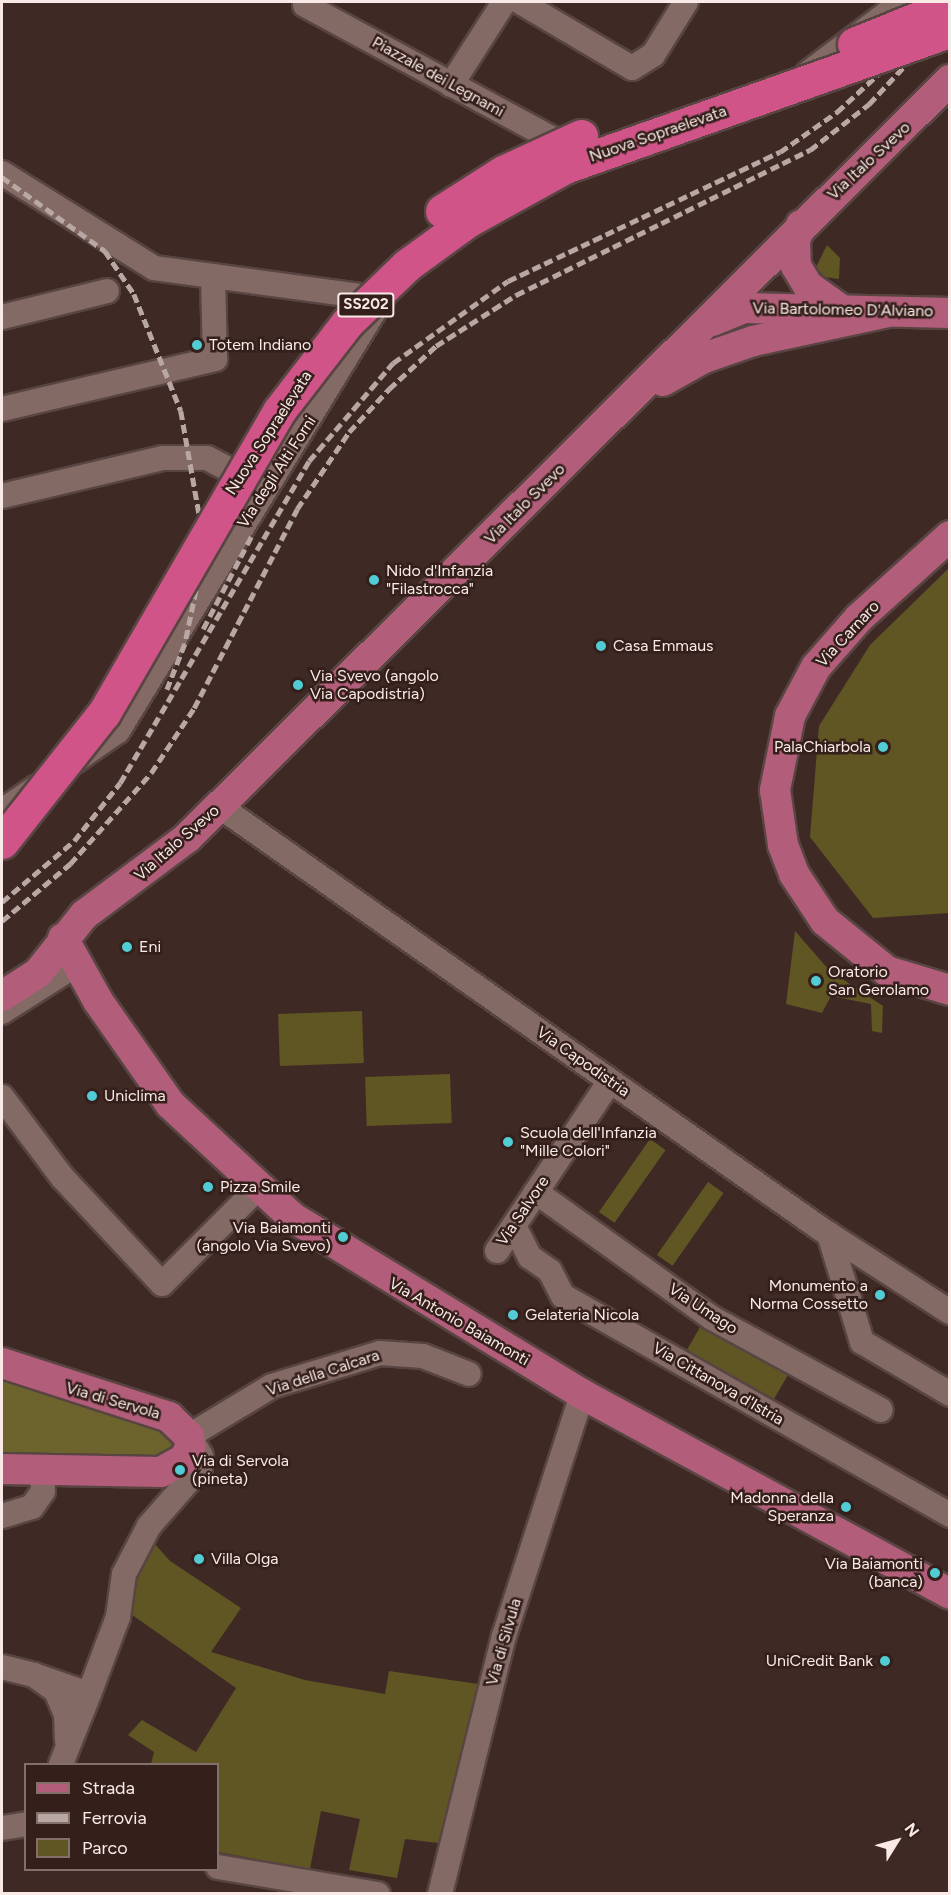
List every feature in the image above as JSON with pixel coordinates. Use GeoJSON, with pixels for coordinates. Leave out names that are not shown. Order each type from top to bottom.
{"type":"FeatureCollection","features":[{"type":"Feature","properties":{"kind":"highway","name":"Nuova Sopraelevata"},"geometry":{"type":"LineString","coordinates":[[2,810],[85,701],[268,389],[331,308],[393,248],[454,202],[555,146],[836,51],[950,5]]}},
{"type":"Feature","properties":{"kind":"highway","name":"Nuova Sopraelevata"},"geometry":{"type":"LineString","coordinates":[[2,842],[104,713],[279,411],[347,323],[407,265],[469,220],[565,167],[950,31]]}},
{"type":"Feature","properties":{"kind":"main road","name":"Via Italo Svevo"},"geometry":{"type":"LineString","coordinates":[[2,996],[70,951],[632,399],[801,225],[950,80]]}},
{"type":"Feature","properties":{"kind":"main road"},"geometry":{"type":"LineString","coordinates":[[801,225],[793,253],[801,278],[843,311]]}},
{"type":"Feature","properties":{"kind":"main road"},"geometry":{"type":"LineString","coordinates":[[780,248],[771,284],[780,309],[794,323],[810,327]]}},
{"type":"Feature","properties":{"kind":"main road","name":"Via Bartolomeo D'Alviano"},"geometry":{"type":"LineString","coordinates":[[705,325],[745,308],[950,312]]}},
{"type":"Feature","properties":{"kind":"main road"},"geometry":{"type":"LineString","coordinates":[[632,399],[704,358],[810,327],[888,312]]}},
{"type":"Feature","properties":{"kind":"main road","name":"Via Carnaro"},"geometry":{"type":"LineString","coordinates":[[950,536],[860,618],[816,667],[790,716],[775,790],[783,846],[794,874],[825,921],[887,970],[950,990]]}},
{"type":"Feature","properties":{"kind":"main road","name":"Via Italo Svevo"},"geometry":{"type":"LineString","coordinates":[[2,972],[70,951]]}},
{"type":"Feature","properties":{"kind":"main road","name":"Via Antonio Baiamonti"},"geometry":{"type":"LineString","coordinates":[[70,951],[170,1104],[257,1188],[366,1267],[582,1394],[950,1594]]}},
{"type":"Feature","properties":{"kind":"main road","name":"Via di Servola"},"geometry":{"type":"LineString","coordinates":[[2,1363],[169,1418],[189,1436]]}},
{"type":"Feature","properties":{"kind":"main road"},"geometry":{"type":"LineString","coordinates":[[2,1469],[161,1472],[184,1460],[189,1436]]}},
{"type":"Feature","properties":{"kind":"street"},"geometry":{"type":"LineString","coordinates":[[451,85],[504,2]]}},
{"type":"Feature","properties":{"kind":"street"},"geometry":{"type":"LineString","coordinates":[[520,2],[632,68],[653,55],[686,2]]}},
{"type":"Feature","properties":{"kind":"street","name":"Via degli Alti Forni"},"geometry":{"type":"LineString","coordinates":[[2,810],[118,731],[382,299],[465,219],[571,149],[812,71],[902,2]]}},
{"type":"Feature","properties":{"kind":"street","name":"Piazzale dei Legnami"},"geometry":{"type":"LineString","coordinates":[[305,5],[571,149]]}},
{"type":"Feature","properties":{"kind":"street"},"geometry":{"type":"LineString","coordinates":[[2,173],[154,268],[382,299]]}},
{"type":"Feature","properties":{"kind":"street"},"geometry":{"type":"LineString","coordinates":[[2,409],[215,359],[213,276]]}},
{"type":"Feature","properties":{"kind":"street"},"geometry":{"type":"LineString","coordinates":[[2,317],[107,291]]}},
{"type":"Feature","properties":{"kind":"street"},"geometry":{"type":"LineString","coordinates":[[2,496],[163,458],[207,458],[266,491]]}},
{"type":"Feature","properties":{"kind":"street","name":"Via Capodistria"},"geometry":{"type":"LineString","coordinates":[[219,806],[829,1234],[950,1312]]}},
{"type":"Feature","properties":{"kind":"street"},"geometry":{"type":"LineString","coordinates":[[2,1012],[70,951]]}},
{"type":"Feature","properties":{"kind":"street","name":"Via Salvore"},"geometry":{"type":"LineString","coordinates":[[497,1251],[610,1081]]}},
{"type":"Feature","properties":{"kind":"street"},"geometry":{"type":"LineString","coordinates":[[2,1097],[62,1177],[162,1284],[257,1188]]}},
{"type":"Feature","properties":{"kind":"street","name":"Via Umago"},"geometry":{"type":"LineString","coordinates":[[536,1192],[712,1318],[881,1410]]}},
{"type":"Feature","properties":{"kind":"street","name":"Via Cittanova d'Istria"},"geometry":{"type":"LineString","coordinates":[[514,1226],[530,1257],[550,1271],[563,1296],[950,1515]]}},
{"type":"Feature","properties":{"kind":"street"},"geometry":{"type":"LineString","coordinates":[[829,1234],[862,1342],[950,1394]]}},
{"type":"Feature","properties":{"kind":"street","name":"Via della Calcara"},"geometry":{"type":"LineString","coordinates":[[189,1436],[272,1386],[380,1353],[423,1356],[469,1374]]}},
{"type":"Feature","properties":{"kind":"street","name":"Via di Silvula"},"geometry":{"type":"LineString","coordinates":[[440,1893],[504,1636],[582,1394]]}},
{"type":"Feature","properties":{"kind":"street"},"geometry":{"type":"LineString","coordinates":[[64,1754],[118,1617],[124,1574],[148,1526],[200,1468],[201,1456],[189,1436]]}},
{"type":"Feature","properties":{"kind":"street"},"geometry":{"type":"LineString","coordinates":[[2,1516],[32,1507],[43,1491],[42,1471]]}},
{"type":"Feature","properties":{"kind":"street"},"geometry":{"type":"LineString","coordinates":[[2,1667],[34,1675],[89,1694]]}},
{"type":"Feature","properties":{"kind":"street"},"geometry":{"type":"LineString","coordinates":[[34,1675],[62,1703],[64,1754]]}},
{"type":"Feature","properties":{"kind":"street"},"geometry":{"type":"LineString","coordinates":[[2,1828],[24,1824]]}},
{"type":"Feature","properties":{"kind":"street"},"geometry":{"type":"LineString","coordinates":[[219,1867],[378,1893]]}},
{"type":"Feature","properties":{"kind":"green space"},"geometry":{"type":"Polygon","coordinates":[[[827,245],[840,258],[839,279],[824,277],[816,267],[827,245]]]}},
{"type":"Feature","properties":{"kind":"green space","name":"PalaChiarbola"},"geometry":{"type":"Polygon","coordinates":[[[949,568],[949,913],[873,918],[810,837],[819,726],[870,645],[949,568]]]}},
{"type":"Feature","properties":{"kind":"green space","name":"Oratorio San Gerolamo"},"geometry":{"type":"Polygon","coordinates":[[[795,931],[829,970],[883,1006],[882,1033],[872,1031],[871,1004],[831,996],[822,1013],[786,1004],[795,931]]]}},
{"type":"Feature","properties":{"kind":"green space"},"geometry":{"type":"Polygon","coordinates":[[[362,1011],[364,1063],[280,1066],[278,1014],[362,1011]]]}},
{"type":"Feature","properties":{"kind":"green space"},"geometry":{"type":"Polygon","coordinates":[[[450,1074],[452,1123],[367,1126],[365,1077],[450,1074]]]}},
{"type":"Feature","properties":{"kind":"green space"},"geometry":{"type":"Polygon","coordinates":[[[650,1139],[666,1150],[615,1223],[599,1212],[650,1139]]]}},
{"type":"Feature","properties":{"kind":"green space"},"geometry":{"type":"Polygon","coordinates":[[[708,1182],[724,1193],[673,1266],[657,1255],[708,1182]]]}},
{"type":"Feature","properties":{"kind":"green space"},"geometry":{"type":"Polygon","coordinates":[[[703,1322],[790,1372],[771,1404],[684,1354],[703,1322]]]}},
{"type":"Feature","properties":{"kind":"green space"},"geometry":{"type":"Polygon","coordinates":[[[152,1541],[170,1561],[241,1608],[211,1652],[305,1680],[385,1694],[389,1671],[478,1684],[446,1844],[405,1839],[397,1878],[349,1870],[360,1819],[321,1811],[310,1869],[219,1852],[219,1763],[151,1763],[154,1752],[128,1735],[142,1720],[196,1752],[236,1688],[128,1612],[134,1581],[152,1541]]]}},
{"type":"Feature","properties":{"kind":"shaded area"},"geometry":{"type":"Polygon","coordinates":[[[2,1373],[166,1426],[178,1441],[169,1458],[2,1459],[2,1373]]]}},
{"type":"Feature","properties":{"kind":"railway"},"geometry":{"type":"LineString","coordinates":[[2,921],[70,864],[151,773],[194,708],[297,509],[349,432],[389,389],[436,346],[516,295],[810,150],[869,104],[950,17]]}},
{"type":"Feature","properties":{"kind":"railway"},"geometry":{"type":"LineString","coordinates":[[2,902],[74,841],[120,783],[309,461],[393,363],[508,281],[780,152],[837,112],[884,69]]}},
{"type":"Feature","properties":{"kind":"railway"},"geometry":{"type":"LineString","coordinates":[[2,177],[105,251],[134,294],[181,411],[201,524],[199,577],[185,644],[167,690]]}},
{"type":"Feature","properties":{"kind":"railway"},"geometry":{"type":"LineString","coordinates":[[203,629],[252,535]]}},
{"type":"Feature","properties":{"kind":"place","name":"Totem Indiano"},"geometry":{"type":"Point","coordinates":[197,345]}},
{"type":"Feature","properties":{"kind":"place","name":"Nido d'Infanzia \"Filastrocca\""},"geometry":{"type":"Point","coordinates":[374,580]}},
{"type":"Feature","properties":{"kind":"place","name":"Casa Emmaus"},"geometry":{"type":"Point","coordinates":[601,646]}},
{"type":"Feature","properties":{"kind":"place","name":"Via Svevo (angolo Via Capodistria)"},"geometry":{"type":"Point","coordinates":[298,685]}},
{"type":"Feature","properties":{"kind":"place","name":"PalaChiarbola"},"geometry":{"type":"Point","coordinates":[883,747]}},
{"type":"Feature","properties":{"kind":"place","name":"Eni"},"geometry":{"type":"Point","coordinates":[127,947]}},
{"type":"Feature","properties":{"kind":"place","name":"Oratorio San Gerolamo"},"geometry":{"type":"Point","coordinates":[816,981]}},
{"type":"Feature","properties":{"kind":"place","name":"Uniclima"},"geometry":{"type":"Point","coordinates":[92,1096]}},
{"type":"Feature","properties":{"kind":"place","name":"Scuola dell'Infanzia \"Mille Colori\""},"geometry":{"type":"Point","coordinates":[508,1142]}},
{"type":"Feature","properties":{"kind":"place","name":"Pizza Smile"},"geometry":{"type":"Point","coordinates":[208,1187]}},
{"type":"Feature","properties":{"kind":"place","name":"Via Baiamonti (angolo Via Svevo)"},"geometry":{"type":"Point","coordinates":[343,1237]}},
{"type":"Feature","properties":{"kind":"place","name":"Monumento a Norma Cossetto"},"geometry":{"type":"Point","coordinates":[880,1295]}},
{"type":"Feature","properties":{"kind":"place","name":"Gelateria Nicola"},"geometry":{"type":"Point","coordinates":[513,1315]}},
{"type":"Feature","properties":{"kind":"place","name":"Via di Servola (pineta)"},"geometry":{"type":"Point","coordinates":[180,1470]}},
{"type":"Feature","properties":{"kind":"place","name":"Madonna della Speranza"},"geometry":{"type":"Point","coordinates":[846,1507]}},
{"type":"Feature","properties":{"kind":"place","name":"Villa Olga"},"geometry":{"type":"Point","coordinates":[199,1559]}},
{"type":"Feature","properties":{"kind":"place","name":"Via Baiamonti (banca)"},"geometry":{"type":"Point","coordinates":[935,1573]}},
{"type":"Feature","properties":{"kind":"place","name":"UniCredit Bank"},"geometry":{"type":"Point","coordinates":[885,1661]}}]}
